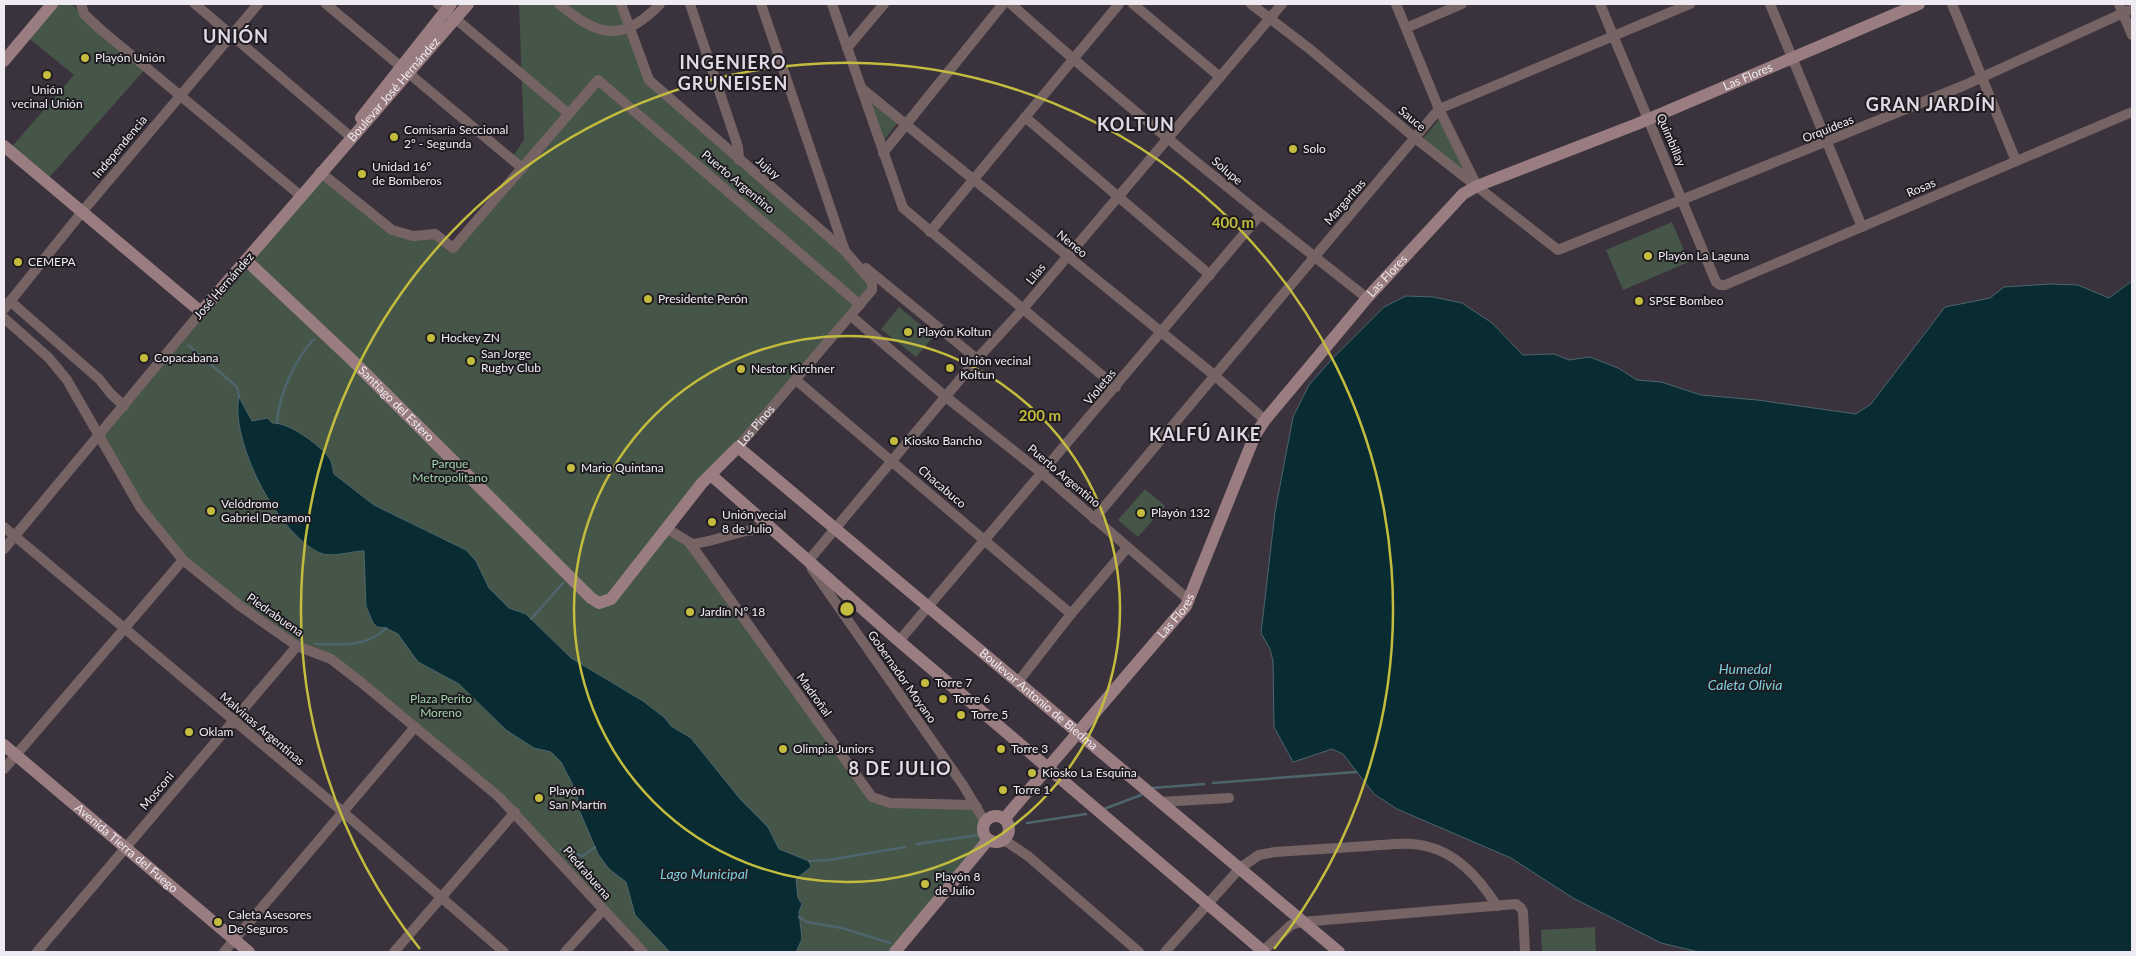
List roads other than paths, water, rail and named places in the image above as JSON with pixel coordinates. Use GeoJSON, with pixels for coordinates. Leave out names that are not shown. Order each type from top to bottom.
{"type":"FeatureCollection","features":[{"type":"Feature","properties":{"kind":"street"},"geometry":{"type":"LineString","coordinates":[[4,61],[52,4]]}},
{"type":"Feature","properties":{"kind":"street"},"geometry":{"type":"LineString","coordinates":[[81,4],[84,14],[301,196]]}},
{"type":"Feature","properties":{"kind":"street"},"geometry":{"type":"LineString","coordinates":[[195,4],[350,137]]}},
{"type":"Feature","properties":{"kind":"street","name":"Independencia"},"geometry":{"type":"LineString","coordinates":[[7,305],[82,212],[258,4]]}},
{"type":"Feature","properties":{"kind":"street"},"geometry":{"type":"LineString","coordinates":[[326,4],[522,168]]}},
{"type":"Feature","properties":{"kind":"street","name":"Boulevar José Hernández"},"geometry":{"type":"LineString","coordinates":[[350,137],[352,129],[406,70],[447,9],[468,4]]}},
{"type":"Feature","properties":{"kind":"street"},"geometry":{"type":"LineString","coordinates":[[559,4],[582,23],[596,29],[608,30],[630,27],[641,23],[660,4]]}},
{"type":"Feature","properties":{"kind":"street","name":"Jujuy"},"geometry":{"type":"LineString","coordinates":[[621,4],[649,80],[845,251],[977,359]]}},
{"type":"Feature","properties":{"kind":"street"},"geometry":{"type":"LineString","coordinates":[[690,4],[738,147],[739,160]]}},
{"type":"Feature","properties":{"kind":"street"},"geometry":{"type":"LineString","coordinates":[[760,4],[845,251]]}},
{"type":"Feature","properties":{"kind":"street"},"geometry":{"type":"LineString","coordinates":[[832,4],[903,208],[982,273],[1022,310],[1116,387]]}},
{"type":"Feature","properties":{"kind":"street"},"geometry":{"type":"LineString","coordinates":[[847,48],[884,4]]}},
{"type":"Feature","properties":{"kind":"street"},"geometry":{"type":"LineString","coordinates":[[883,153],[1003,4]]}},
{"type":"Feature","properties":{"kind":"street","name":"Solupe"},"geometry":{"type":"LineString","coordinates":[[1012,4],[1073,60],[1168,139],[1260,215],[1367,298]]}},
{"type":"Feature","properties":{"kind":"street"},"geometry":{"type":"LineString","coordinates":[[930,232],[1119,4]]}},
{"type":"Feature","properties":{"kind":"street"},"geometry":{"type":"LineString","coordinates":[[1133,4],[1220,77]]}},
{"type":"Feature","properties":{"kind":"street","name":"Sauce"},"geometry":{"type":"LineString","coordinates":[[1252,4],[1311,50],[1415,138],[1558,250]]}},
{"type":"Feature","properties":{"kind":"street","name":"Lilas"},"geometry":{"type":"LineString","coordinates":[[809,560],[977,359],[1022,310],[1282,4]]}},
{"type":"Feature","properties":{"kind":"street"},"geometry":{"type":"LineString","coordinates":[[1396,4],[1440,109],[1477,186]]}},
{"type":"Feature","properties":{"kind":"street"},"geometry":{"type":"LineString","coordinates":[[1406,28],[1462,4]]}},
{"type":"Feature","properties":{"kind":"street","name":"Quimbillay"},"geometry":{"type":"LineString","coordinates":[[1600,4],[1716,282],[1720,285]]}},
{"type":"Feature","properties":{"kind":"street","name":"Margaritas"},"geometry":{"type":"LineString","coordinates":[[1094,519],[1440,109],[1690,4]]}},
{"type":"Feature","properties":{"kind":"street"},"geometry":{"type":"LineString","coordinates":[[1770,4],[1862,227]]}},
{"type":"Feature","properties":{"kind":"street","name":"Las Flores"},"geometry":{"type":"LineString","coordinates":[[1005,818],[1189,600],[1255,435],[1265,420],[1367,298],[1463,194],[1477,186],[1648,119],[1920,4]]}},
{"type":"Feature","properties":{"kind":"street"},"geometry":{"type":"LineString","coordinates":[[1952,4],[2016,161]]}},
{"type":"Feature","properties":{"kind":"street"},"geometry":{"type":"LineString","coordinates":[[320,172],[392,230],[413,236],[434,234],[453,248],[569,114],[447,9]]}},
{"type":"Feature","properties":{"kind":"street"},"geometry":{"type":"LineString","coordinates":[[2125,9],[2132,35]]}},
{"type":"Feature","properties":{"kind":"street","name":"Orquídeas"},"geometry":{"type":"LineString","coordinates":[[1558,250],[1828,143],[1981,78],[2125,9]]}},
{"type":"Feature","properties":{"kind":"street","name":"Puerto Argentino"},"geometry":{"type":"LineString","coordinates":[[569,114],[598,80],[860,305]]}},
{"type":"Feature","properties":{"kind":"street","name":"Neneo"},"geometry":{"type":"LineString","coordinates":[[861,88],[1161,334],[1214,375],[1265,420]]}},
{"type":"Feature","properties":{"kind":"street","name":"Rosas"},"geometry":{"type":"LineString","coordinates":[[1720,285],[1725,285],[2132,112]]}},
{"type":"Feature","properties":{"kind":"street"},"geometry":{"type":"LineString","coordinates":[[1025,117],[1210,275]]}},
{"type":"Feature","properties":{"kind":"street","name":"José Hernández"},"geometry":{"type":"LineString","coordinates":[[4,549],[100,436],[201,312],[350,137]]}},
{"type":"Feature","properties":{"kind":"street"},"geometry":{"type":"LineString","coordinates":[[4,146],[201,312]]}},
{"type":"Feature","properties":{"kind":"street","name":"Violetas"},"geometry":{"type":"LineString","coordinates":[[899,641],[984,539],[1043,474],[1260,215]]}},
{"type":"Feature","properties":{"kind":"street","name":"Los Pinos"},"geometry":{"type":"LineString","coordinates":[[611,599],[666,528],[712,474],[738,448],[872,290],[872,283],[845,251]]}},
{"type":"Feature","properties":{"kind":"street","name":"Santiago del Estero"},"geometry":{"type":"LineString","coordinates":[[246,260],[351,359],[591,598],[602,604],[611,599]]}},
{"type":"Feature","properties":{"kind":"street"},"geometry":{"type":"LineString","coordinates":[[7,305],[99,379],[110,394],[124,406]]}},
{"type":"Feature","properties":{"kind":"street","name":"Puerto Argentino"},"geometry":{"type":"LineString","coordinates":[[851,316],[1043,474],[1189,600]]}},
{"type":"Feature","properties":{"kind":"street","name":"Piedrabuena"},"geometry":{"type":"LineString","coordinates":[[4,318],[59,370],[100,436],[140,507],[183,560],[240,606],[297,646],[330,659],[415,727],[515,812],[643,952]]}},
{"type":"Feature","properties":{"kind":"street","name":"Chacabuco"},"geometry":{"type":"LineString","coordinates":[[796,380],[1071,614]]}},
{"type":"Feature","properties":{"kind":"street","name":"Boulevar Antonio de Biedma"},"geometry":{"type":"LineString","coordinates":[[738,448],[1338,952]]}},
{"type":"Feature","properties":{"kind":"street"},"geometry":{"type":"LineString","coordinates":[[712,474],[899,641],[1263,952],[1291,925],[1302,922],[1516,904],[1523,912],[1525,952]]}},
{"type":"Feature","properties":{"kind":"street","name":"Malvinas Argentinas"},"geometry":{"type":"LineString","coordinates":[[4,527],[343,812],[440,899],[504,952]]}},
{"type":"Feature","properties":{"kind":"street","name":"Madroñal"},"geometry":{"type":"LineString","coordinates":[[666,528],[690,544],[872,797],[890,803],[973,805],[977,807]]}},
{"type":"Feature","properties":{"kind":"street"},"geometry":{"type":"LineString","coordinates":[[690,544],[708,542],[757,529],[776,532]]}},
{"type":"Feature","properties":{"kind":"street"},"geometry":{"type":"LineString","coordinates":[[1018,682],[1071,614],[1127,548]]}},
{"type":"Feature","properties":{"kind":"street"},"geometry":{"type":"LineString","coordinates":[[4,769],[183,560]]}},
{"type":"Feature","properties":{"kind":"street","name":"Gobernador Moyano"},"geometry":{"type":"LineString","coordinates":[[809,560],[812,569],[977,807],[985,822]]}},
{"type":"Feature","properties":{"kind":"street","name":"Mosconi"},"geometry":{"type":"LineString","coordinates":[[37,952],[232,720],[297,646]]}},
{"type":"Feature","properties":{"kind":"street"},"geometry":{"type":"LineString","coordinates":[[224,952],[415,727]]}},
{"type":"Feature","properties":{"kind":"street","name":"Avenida Tierra del Fuego"},"geometry":{"type":"LineString","coordinates":[[4,744],[250,952]]}},
{"type":"Feature","properties":{"kind":"street"},"geometry":{"type":"LineString","coordinates":[[1160,802],[1229,798]]}},
{"type":"Feature","properties":{"kind":"street"},"geometry":{"type":"LineString","coordinates":[[394,952],[515,812]]}},
{"type":"Feature","properties":{"kind":"street"},"geometry":{"type":"LineString","coordinates":[[994,816],[1005,818],[1010,832],[1004,840],[996,843],[988,840],[984,834],[985,822],[994,816]]}},
{"type":"Feature","properties":{"kind":"street"},"geometry":{"type":"LineString","coordinates":[[899,951],[988,840]]}},
{"type":"Feature","properties":{"kind":"street"},"geometry":{"type":"LineString","coordinates":[[1004,840],[1028,856],[1139,952]]}},
{"type":"Feature","properties":{"kind":"street"},"geometry":{"type":"LineString","coordinates":[[1165,952],[1209,906],[1240,868],[1259,855],[1275,852],[1416,844],[1443,852],[1479,878],[1497,906]]}},
{"type":"Feature","properties":{"kind":"street"},"geometry":{"type":"LineString","coordinates":[[565,952],[603,910]]}},
{"type":"Feature","properties":{"kind":"water","name":"Humedal Caleta Olivia"},"geometry":{"type":"Polygon","coordinates":[[[2132,281],[2132,952],[1699,952],[1661,943],[1573,898],[1511,858],[1397,809],[1374,794],[1343,754],[1332,749],[1293,762],[1274,727],[1273,661],[1270,649],[1261,633],[1275,512],[1293,417],[1309,385],[1384,307],[1406,296],[1433,297],[1462,303],[1492,323],[1523,355],[1554,354],[1569,360],[1590,357],[1618,368],[1637,380],[1661,382],[1701,395],[1757,400],[1856,414],[1871,404],[1945,307],[1990,298],[2004,287],[2050,284],[2078,285],[2109,298],[2132,281]]]}},
{"type":"Feature","properties":{"kind":"water","name":"Lago Municipal"},"geometry":{"type":"Polygon","coordinates":[[[239,397],[252,421],[268,418],[272,423],[287,426],[312,441],[330,459],[334,474],[374,505],[466,550],[476,561],[489,588],[509,608],[526,614],[571,658],[643,701],[665,718],[671,726],[691,738],[741,800],[768,827],[779,849],[809,861],[811,867],[796,879],[798,898],[802,904],[799,912],[802,939],[796,952],[670,952],[635,915],[626,882],[609,869],[598,854],[580,812],[577,793],[561,762],[551,752],[534,748],[506,730],[459,684],[418,662],[398,634],[386,628],[377,627],[373,623],[366,606],[364,551],[334,555],[323,554],[302,541],[287,526],[260,484],[249,460],[238,415],[239,397]]]}},
{"type":"Feature","properties":{"kind":"waterway"},"geometry":{"type":"LineString","coordinates":[[277,423],[281,400],[289,378],[300,356],[314,339]]}},
{"type":"Feature","properties":{"kind":"waterway"},"geometry":{"type":"LineString","coordinates":[[188,345],[237,387],[239,397]]}},
{"type":"Feature","properties":{"kind":"waterway"},"geometry":{"type":"LineString","coordinates":[[531,619],[563,583]]}},
{"type":"Feature","properties":{"kind":"waterway"},"geometry":{"type":"LineString","coordinates":[[315,644],[353,644],[362,642],[379,634],[386,628]]}},
{"type":"Feature","properties":{"kind":"waterway"},"geometry":{"type":"LineString","coordinates":[[1213,783],[1356,772]]}},
{"type":"Feature","properties":{"kind":"waterway"},"geometry":{"type":"LineString","coordinates":[[1152,788],[1204,784]]}},
{"type":"Feature","properties":{"kind":"waterway"},"geometry":{"type":"LineString","coordinates":[[1104,809],[1141,795]]}},
{"type":"Feature","properties":{"kind":"waterway"},"geometry":{"type":"LineString","coordinates":[[1027,823],[1086,814]]}},
{"type":"Feature","properties":{"kind":"waterway"},"geometry":{"type":"LineString","coordinates":[[917,844],[979,835]]}},
{"type":"Feature","properties":{"kind":"waterway"},"geometry":{"type":"LineString","coordinates":[[561,850],[583,856],[595,847]]}},
{"type":"Feature","properties":{"kind":"waterway"},"geometry":{"type":"LineString","coordinates":[[809,861],[829,860],[905,847]]}},
{"type":"Feature","properties":{"kind":"waterway"},"geometry":{"type":"LineString","coordinates":[[799,917],[807,922],[842,928],[890,943]]}},
{"type":"Feature","properties":{"kind":"place","name":"Playón Unión"},"geometry":{"type":"Point","coordinates":[85,58]}},
{"type":"Feature","properties":{"kind":"place","name":"Unión vecinal Unión"},"geometry":{"type":"Point","coordinates":[47,75]}},
{"type":"Feature","properties":{"kind":"place","name":"Comisaría Seccional 2º - Segunda"},"geometry":{"type":"Point","coordinates":[394,137]}},
{"type":"Feature","properties":{"kind":"place","name":"Solo"},"geometry":{"type":"Point","coordinates":[1293,149]}},
{"type":"Feature","properties":{"kind":"place","name":"Unidad 16º de Bomberos"},"geometry":{"type":"Point","coordinates":[362,174]}},
{"type":"Feature","properties":{"kind":"place","name":"Playón La Laguna"},"geometry":{"type":"Point","coordinates":[1648,256]}},
{"type":"Feature","properties":{"kind":"place","name":"CEMEPA"},"geometry":{"type":"Point","coordinates":[18,262]}},
{"type":"Feature","properties":{"kind":"place","name":"Presidente Perón"},"geometry":{"type":"Point","coordinates":[648,299]}},
{"type":"Feature","properties":{"kind":"place","name":"SPSE Bombeo"},"geometry":{"type":"Point","coordinates":[1639,301]}},
{"type":"Feature","properties":{"kind":"place","name":"Playón Koltun"},"geometry":{"type":"Point","coordinates":[908,332]}},
{"type":"Feature","properties":{"kind":"place","name":"Hockey ZN"},"geometry":{"type":"Point","coordinates":[431,338]}},
{"type":"Feature","properties":{"kind":"place","name":"Copacabana"},"geometry":{"type":"Point","coordinates":[144,358]}},
{"type":"Feature","properties":{"kind":"place","name":"San Jorge Rugby Club"},"geometry":{"type":"Point","coordinates":[471,361]}},
{"type":"Feature","properties":{"kind":"place","name":"Unión vecinal Koltun"},"geometry":{"type":"Point","coordinates":[950,368]}},
{"type":"Feature","properties":{"kind":"place","name":"Nestor Kirchner"},"geometry":{"type":"Point","coordinates":[741,369]}},
{"type":"Feature","properties":{"kind":"place","name":"Kiosko Bancho"},"geometry":{"type":"Point","coordinates":[894,441]}},
{"type":"Feature","properties":{"kind":"place","name":"Mario Quintana"},"geometry":{"type":"Point","coordinates":[571,468]}},
{"type":"Feature","properties":{"kind":"place","name":"Velódromo Gabriel Deramon"},"geometry":{"type":"Point","coordinates":[211,511]}},
{"type":"Feature","properties":{"kind":"place","name":"Playón 132"},"geometry":{"type":"Point","coordinates":[1141,513]}},
{"type":"Feature","properties":{"kind":"place","name":"Unión vecial 8 de Julio"},"geometry":{"type":"Point","coordinates":[712,522]}},
{"type":"Feature","properties":{"kind":"place","name":"Jardín Nº 18"},"geometry":{"type":"Point","coordinates":[690,612]}},
{"type":"Feature","properties":{"kind":"place","name":"Torre 7"},"geometry":{"type":"Point","coordinates":[925,683]}},
{"type":"Feature","properties":{"kind":"place","name":"Torre 6"},"geometry":{"type":"Point","coordinates":[943,699]}},
{"type":"Feature","properties":{"kind":"place","name":"Torre 5"},"geometry":{"type":"Point","coordinates":[961,715]}},
{"type":"Feature","properties":{"kind":"place","name":"Oklam"},"geometry":{"type":"Point","coordinates":[189,732]}},
{"type":"Feature","properties":{"kind":"place","name":"Olimpia Juniors"},"geometry":{"type":"Point","coordinates":[783,749]}},
{"type":"Feature","properties":{"kind":"place","name":"Torre 3"},"geometry":{"type":"Point","coordinates":[1001,749]}},
{"type":"Feature","properties":{"kind":"place","name":"Kiosko La Esquina"},"geometry":{"type":"Point","coordinates":[1032,773]}},
{"type":"Feature","properties":{"kind":"place","name":"Torre 1"},"geometry":{"type":"Point","coordinates":[1003,790]}},
{"type":"Feature","properties":{"kind":"place","name":"Playón San Martín"},"geometry":{"type":"Point","coordinates":[539,798]}},
{"type":"Feature","properties":{"kind":"place","name":"Playón 8 de Julio"},"geometry":{"type":"Point","coordinates":[925,884]}},
{"type":"Feature","properties":{"kind":"place","name":"Caleta Asesores De Seguros"},"geometry":{"type":"Point","coordinates":[218,922]}},
{"type":"Feature","properties":{"kind":"district","name":"UNIÓN"},"geometry":{"type":"Point","coordinates":[236,37]}},
{"type":"Feature","properties":{"kind":"district","name":"INGENIERO GRUNEISEN"},"geometry":{"type":"Point","coordinates":[733,73]}},
{"type":"Feature","properties":{"kind":"district","name":"GRAN JARDÍN"},"geometry":{"type":"Point","coordinates":[1931,105]}},
{"type":"Feature","properties":{"kind":"district","name":"KOLTUN"},"geometry":{"type":"Point","coordinates":[1136,125]}},
{"type":"Feature","properties":{"kind":"district","name":"KALFÚ AIKE"},"geometry":{"type":"Point","coordinates":[1205,435]}},
{"type":"Feature","properties":{"kind":"district","name":"8 DE JULIO"},"geometry":{"type":"Point","coordinates":[900,769]}},
{"type":"Feature","properties":{"kind":"park label","name":"Parque Metropolitano"},"geometry":{"type":"Point","coordinates":[450,471]}},
{"type":"Feature","properties":{"kind":"park label","name":"Plaza Perito Moreno"},"geometry":{"type":"Point","coordinates":[441,706]}}]}
